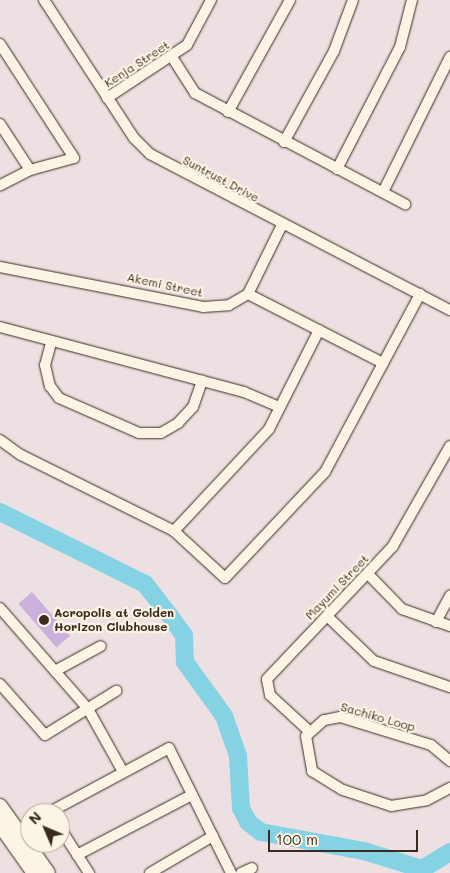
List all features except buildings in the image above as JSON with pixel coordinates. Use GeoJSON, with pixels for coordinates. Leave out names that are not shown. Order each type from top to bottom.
{"type":"FeatureCollection","features":[{"type":"Feature","properties":{"kind":"street","name":"Suntrust Drive"},"geometry":{"type":"LineString","coordinates":[[44,0],[107,98],[150,154],[282,225],[450,310]]}},
{"type":"Feature","properties":{"kind":"street","name":"Kenja Street"},"geometry":{"type":"LineString","coordinates":[[107,98],[187,45],[211,0]]}},
{"type":"Feature","properties":{"kind":"street"},"geometry":{"type":"LineString","coordinates":[[228,112],[290,0]]}},
{"type":"Feature","properties":{"kind":"street"},"geometry":{"type":"LineString","coordinates":[[284,142],[334,51],[353,0]]}},
{"type":"Feature","properties":{"kind":"street"},"geometry":{"type":"LineString","coordinates":[[337,169],[400,47],[412,0]]}},
{"type":"Feature","properties":{"kind":"street"},"geometry":{"type":"LineString","coordinates":[[0,44],[74,158],[30,170],[0,185]]}},
{"type":"Feature","properties":{"kind":"street"},"geometry":{"type":"LineString","coordinates":[[172,56],[195,93],[284,142],[405,204]]}},
{"type":"Feature","properties":{"kind":"street"},"geometry":{"type":"LineString","coordinates":[[382,192],[450,57]]}},
{"type":"Feature","properties":{"kind":"street"},"geometry":{"type":"LineString","coordinates":[[0,124],[30,170]]}},
{"type":"Feature","properties":{"kind":"street"},"geometry":{"type":"LineString","coordinates":[[282,225],[248,294],[383,363]]}},
{"type":"Feature","properties":{"kind":"street","name":"Akemi Street"},"geometry":{"type":"LineString","coordinates":[[0,267],[16,266],[203,307],[228,305],[248,294]]}},
{"type":"Feature","properties":{"kind":"street"},"geometry":{"type":"LineString","coordinates":[[0,440],[21,455],[174,531],[224,578],[325,472],[420,294]]}},
{"type":"Feature","properties":{"kind":"street"},"geometry":{"type":"LineString","coordinates":[[0,327],[51,343],[202,381],[280,407]]}},
{"type":"Feature","properties":{"kind":"street"},"geometry":{"type":"LineString","coordinates":[[174,531],[269,429],[319,330]]}},
{"type":"Feature","properties":{"kind":"street"},"geometry":{"type":"LineString","coordinates":[[51,343],[45,365],[50,386],[59,398],[139,433],[161,433],[178,422],[192,407],[202,381]]}},
{"type":"Feature","properties":{"kind":"street","name":"Mayumi Street"},"geometry":{"type":"LineString","coordinates":[[309,731],[270,695],[267,679],[393,546],[450,446]]}},
{"type":"Feature","properties":{"kind":"street"},"geometry":{"type":"LineString","coordinates":[[368,574],[402,609],[450,626]]}},
{"type":"Feature","properties":{"kind":"street"},"geometry":{"type":"LineString","coordinates":[[436,622],[450,596]]}},
{"type":"Feature","properties":{"kind":"street"},"geometry":{"type":"LineString","coordinates":[[0,608],[88,709],[124,772]]}},
{"type":"Feature","properties":{"kind":"street"},"geometry":{"type":"LineString","coordinates":[[327,616],[374,661],[450,687]]}},
{"type":"Feature","properties":{"kind":"street"},"geometry":{"type":"LineString","coordinates":[[55,671],[101,646]]}},
{"type":"Feature","properties":{"kind":"street"},"geometry":{"type":"LineString","coordinates":[[0,684],[45,735],[116,691]]}},
{"type":"Feature","properties":{"kind":"street","name":"Sachiko Loop"},"geometry":{"type":"LineString","coordinates":[[309,731],[324,720],[340,717],[431,745],[450,761]]}},
{"type":"Feature","properties":{"kind":"street"},"geometry":{"type":"LineString","coordinates":[[309,731],[305,744],[312,771],[344,790],[391,806],[427,800],[450,788]]}},
{"type":"Feature","properties":{"kind":"street"},"geometry":{"type":"LineString","coordinates":[[67,803],[169,748],[232,873]]}},
{"type":"Feature","properties":{"kind":"street"},"geometry":{"type":"LineString","coordinates":[[77,855],[192,795]]}},
{"type":"Feature","properties":{"kind":"street"},"geometry":{"type":"LineString","coordinates":[[0,806],[48,873]]}},
{"type":"Feature","properties":{"kind":"street"},"geometry":{"type":"LineString","coordinates":[[0,825],[5,840],[34,873]]}},
{"type":"Feature","properties":{"kind":"street"},"geometry":{"type":"LineString","coordinates":[[150,873],[213,836]]}},
{"type":"Feature","properties":{"kind":"street"},"geometry":{"type":"LineString","coordinates":[[70,844],[89,873]]}},
{"type":"Feature","properties":{"kind":"street"},"geometry":{"type":"LineString","coordinates":[[242,873],[252,868]]}},
{"type":"Feature","properties":{"kind":"waterway"},"geometry":{"type":"LineString","coordinates":[[0,512],[145,584],[184,635],[185,662],[224,716],[238,756],[241,808],[248,822],[261,832],[364,851],[422,869],[450,852]]}},
{"type":"Feature","properties":{"kind":"waterway"},"geometry":{"type":"LineString","coordinates":[[422,869],[426,873]]}},
{"type":"Feature","properties":{"kind":"place","name":"Acropolis at Golden Horizon Clubhouse"},"geometry":{"type":"Point","coordinates":[44,620]}}]}
